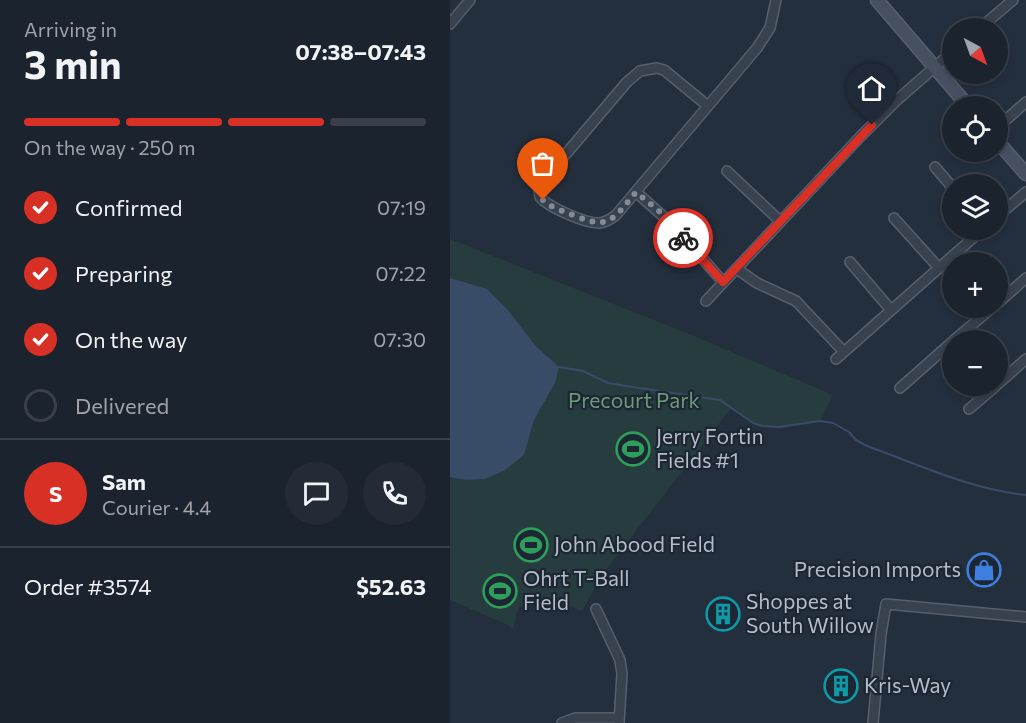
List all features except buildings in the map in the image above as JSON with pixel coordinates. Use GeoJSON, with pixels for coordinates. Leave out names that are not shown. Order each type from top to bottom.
{"type":"FeatureCollection","features":[{"type":"Feature","properties":{"kind":"street"},"geometry":{"type":"LineString","coordinates":[[450,24],[470,0]]}},
{"type":"Feature","properties":{"kind":"street"},"geometry":{"type":"LineString","coordinates":[[708,106],[664,70],[657,68],[640,71],[610,101],[543,181],[539,189],[540,197],[546,203],[594,223],[610,220],[636,192],[648,176],[708,106],[765,37],[773,19],[776,0]]}},
{"type":"Feature","properties":{"kind":"street"},"geometry":{"type":"LineString","coordinates":[[877,0],[959,96]]}},
{"type":"Feature","properties":{"kind":"street"},"geometry":{"type":"LineString","coordinates":[[992,18],[1013,0]]}},
{"type":"Feature","properties":{"kind":"street"},"geometry":{"type":"LineString","coordinates":[[706,301],[882,115],[942,61]]}},
{"type":"Feature","properties":{"kind":"street"},"geometry":{"type":"LineString","coordinates":[[1008,118],[1026,102]]}},
{"type":"Feature","properties":{"kind":"street"},"geometry":{"type":"LineString","coordinates":[[1008,153],[1026,174]]}},
{"type":"Feature","properties":{"kind":"street"},"geometry":{"type":"LineString","coordinates":[[935,167],[942,175]]}},
{"type":"Feature","properties":{"kind":"street"},"geometry":{"type":"LineString","coordinates":[[728,171],[780,221]]}},
{"type":"Feature","properties":{"kind":"street"},"geometry":{"type":"LineString","coordinates":[[636,192],[674,226],[723,282]]}},
{"type":"Feature","properties":{"kind":"street"},"geometry":{"type":"LineString","coordinates":[[1008,207],[1026,192]]}},
{"type":"Feature","properties":{"kind":"street"},"geometry":{"type":"LineString","coordinates":[[894,218],[939,268]]}},
{"type":"Feature","properties":{"kind":"street"},"geometry":{"type":"LineString","coordinates":[[836,359],[971,240]]}},
{"type":"Feature","properties":{"kind":"street"},"geometry":{"type":"LineString","coordinates":[[850,262],[891,310]]}},
{"type":"Feature","properties":{"kind":"street"},"geometry":{"type":"LineString","coordinates":[[737,268],[757,284],[796,301],[844,351]]}},
{"type":"Feature","properties":{"kind":"street"},"geometry":{"type":"LineString","coordinates":[[1008,294],[1026,278]]}},
{"type":"Feature","properties":{"kind":"street"},"geometry":{"type":"LineString","coordinates":[[966,330],[980,318]]}},
{"type":"Feature","properties":{"kind":"street"},"geometry":{"type":"LineString","coordinates":[[900,388],[942,351]]}},
{"type":"Feature","properties":{"kind":"street"},"geometry":{"type":"LineString","coordinates":[[1008,375],[1026,359]]}},
{"type":"Feature","properties":{"kind":"street"},"geometry":{"type":"LineString","coordinates":[[969,409],[984,396]]}},
{"type":"Feature","properties":{"kind":"street"},"geometry":{"type":"LineString","coordinates":[[873,723],[886,604],[1026,617]]}},
{"type":"Feature","properties":{"kind":"street"},"geometry":{"type":"LineString","coordinates":[[562,723],[575,718],[619,721],[622,674],[620,660],[596,609]]}},
{"type":"Feature","properties":{"kind":"green space","name":"Precourt Park"},"geometry":{"type":"Polygon","coordinates":[[[450,239],[694,336],[833,395],[820,421],[779,427],[753,423],[732,407],[601,576],[582,611],[557,602],[519,606],[513,629],[450,600],[450,477],[465,480],[491,477],[504,471],[524,455],[534,420],[555,383],[549,357],[535,345],[507,309],[487,289],[450,278],[450,239]]]}},
{"type":"Feature","properties":{"kind":"water"},"geometry":{"type":"Polygon","coordinates":[[[450,278],[487,289],[507,309],[535,345],[559,367],[555,383],[534,420],[524,455],[504,471],[485,479],[465,480],[450,477],[450,278]]]}},
{"type":"Feature","properties":{"kind":"waterway"},"geometry":{"type":"LineString","coordinates":[[559,367],[583,371],[608,383],[720,400],[753,423],[762,426],[779,427],[820,421],[833,423],[867,446],[965,482],[1026,495]]}},
{"type":"Feature","properties":{"kind":"way so far"},"geometry":{"type":"LineString","coordinates":[[543,200],[549,205],[586,220],[602,223],[616,215],[636,192],[665,216],[683,238]]}},
{"type":"Feature","properties":{"kind":"place","name":"Jerry Fortin Fields #1"},"geometry":{"type":"Point","coordinates":[633,449]}},
{"type":"Feature","properties":{"kind":"place","name":"John Abood Field"},"geometry":{"type":"Point","coordinates":[531,545]}},
{"type":"Feature","properties":{"kind":"place","name":"Precision Imports"},"geometry":{"type":"Point","coordinates":[984,570]}},
{"type":"Feature","properties":{"kind":"place","name":"Ohrt T-Ball Field"},"geometry":{"type":"Point","coordinates":[500,591]}},
{"type":"Feature","properties":{"kind":"place","name":"Shoppes at South Willow"},"geometry":{"type":"Point","coordinates":[723,614]}},
{"type":"Feature","properties":{"kind":"place","name":"Kris-Way"},"geometry":{"type":"Point","coordinates":[841,686]}},
{"type":"Feature","properties":{"kind":"route"},"geometry":{"type":"LineString","coordinates":[[683,238],[723,282],[872,125]]}}]}
